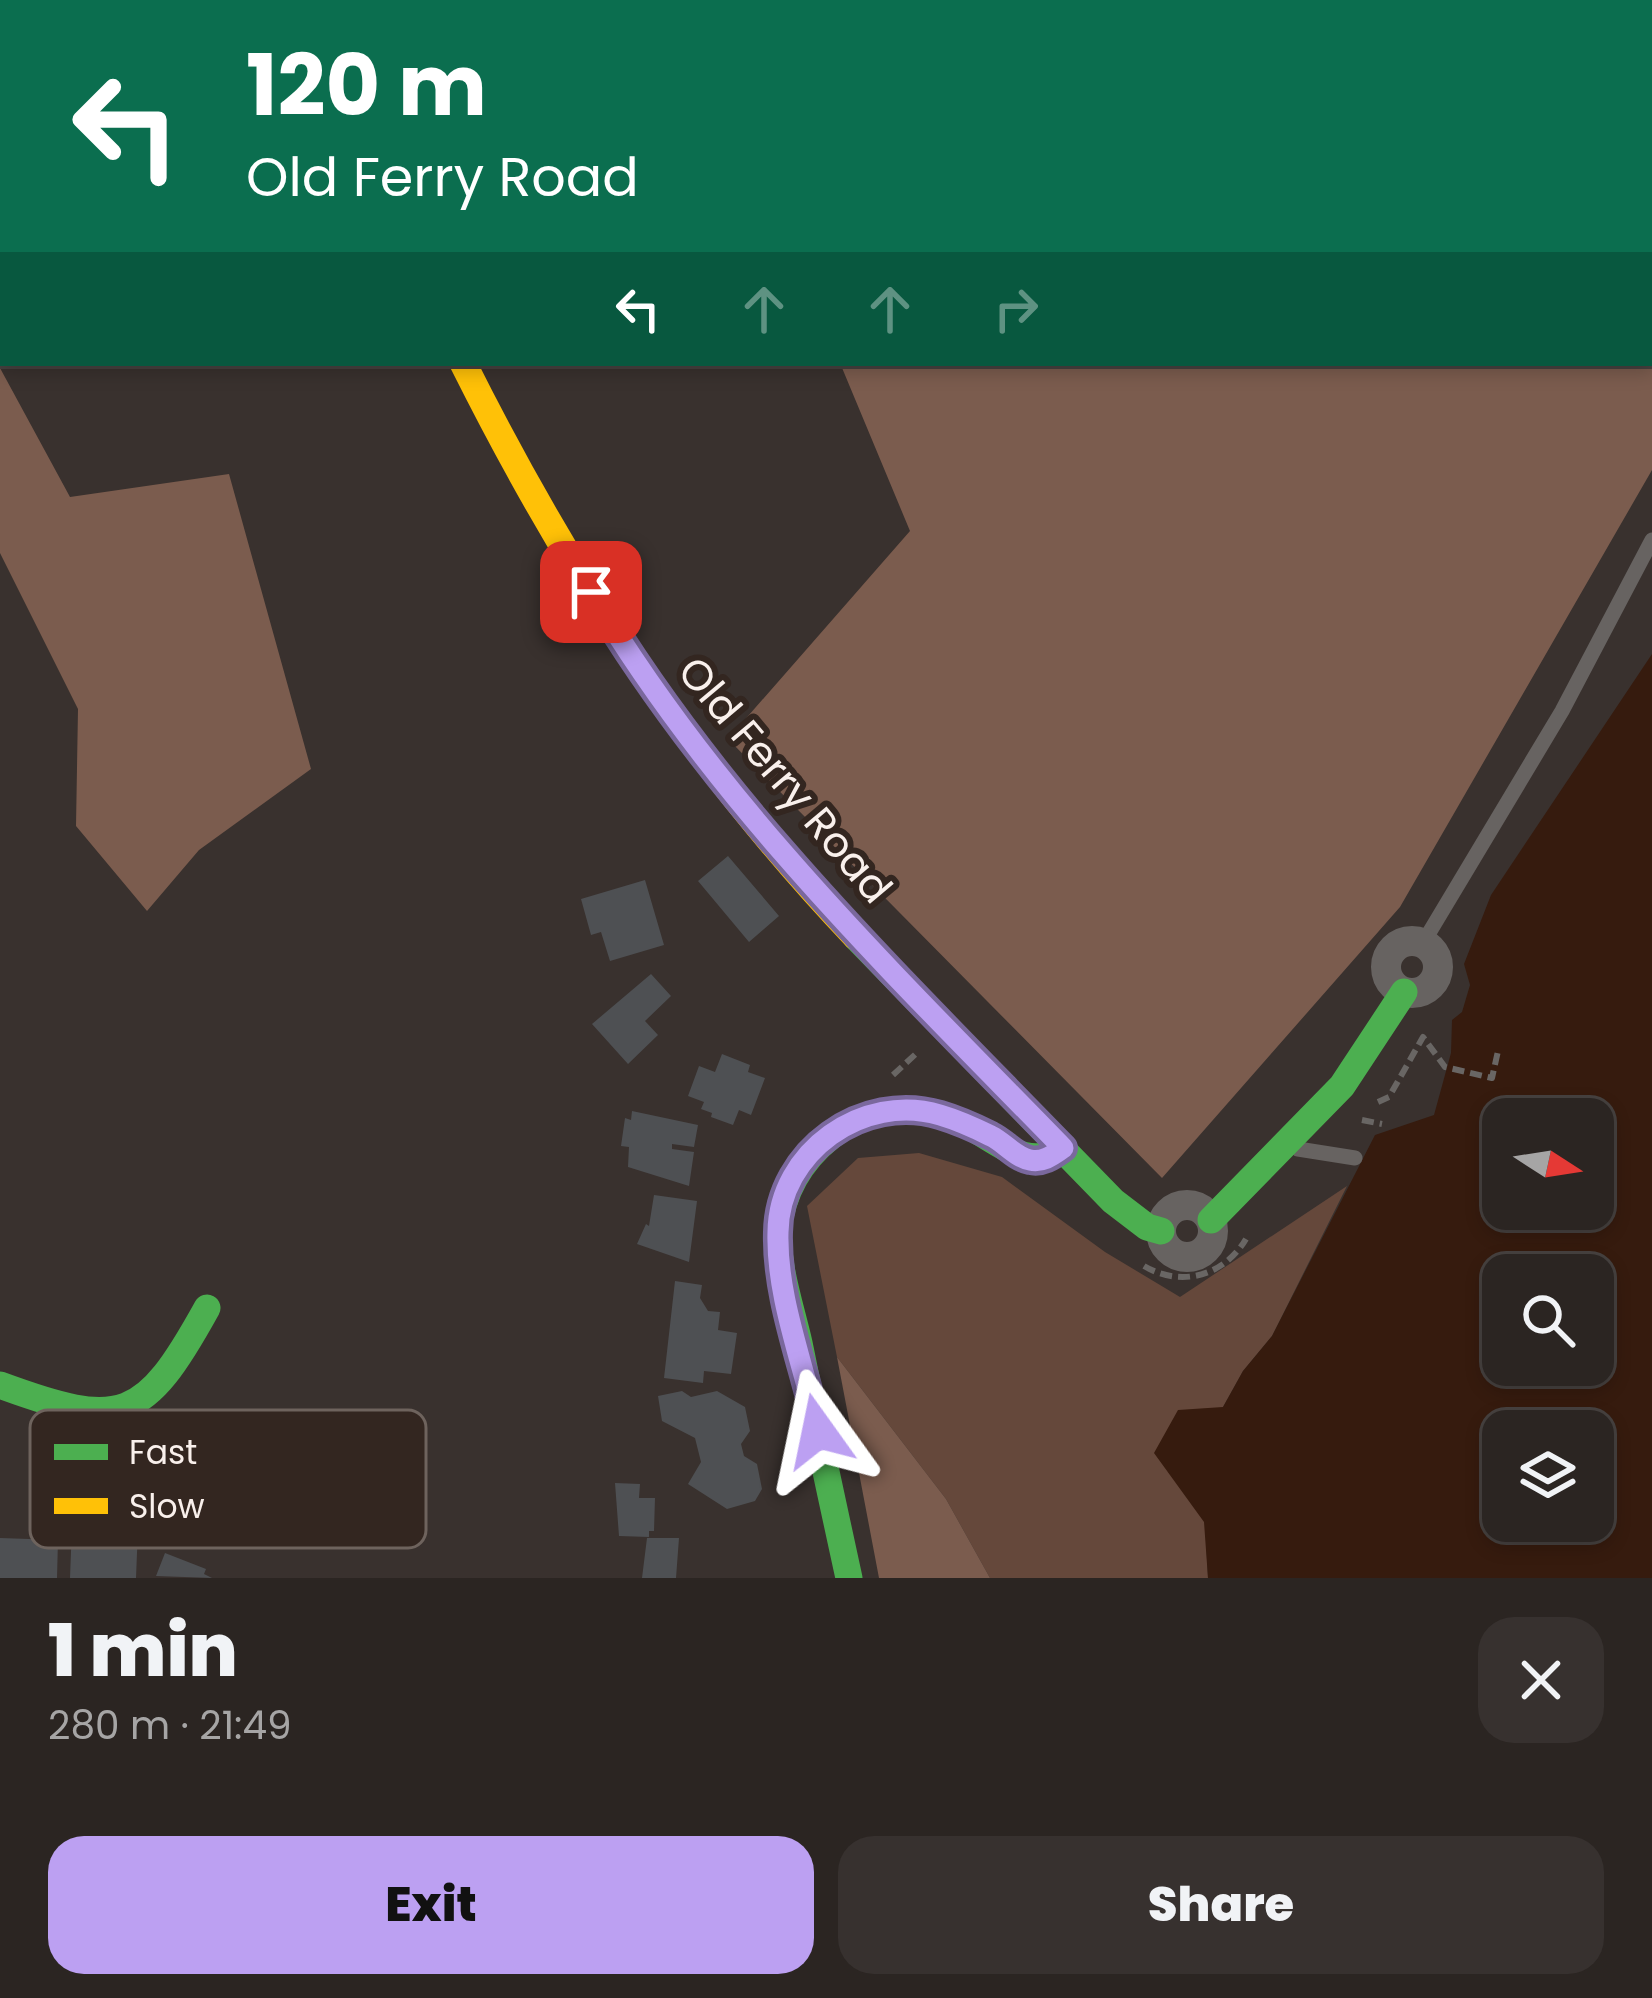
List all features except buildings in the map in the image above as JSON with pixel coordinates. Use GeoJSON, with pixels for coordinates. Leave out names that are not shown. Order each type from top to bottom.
{"type":"FeatureCollection","features":[{"type":"Feature","properties":{"kind":"street","name":"Old Ferry Road"},"geometry":{"type":"LineString","coordinates":[[465,366],[610,624],[705,763],[787,859],[1112,1201],[1147,1227],[1161,1231]]}},
{"type":"Feature","properties":{"kind":"street"},"geometry":{"type":"LineString","coordinates":[[1161,1231],[1172,1253],[1197,1256],[1214,1237],[1211,1220],[1326,1111],[1359,1070],[1404,992],[1390,982],[1387,958],[1398,944],[1423,943]]}},
{"type":"Feature","properties":{"kind":"street"},"geometry":{"type":"LineString","coordinates":[[849,1578],[778,1247],[782,1207],[793,1178],[832,1132],[883,1112],[938,1114],[994,1137],[1030,1160],[1046,1160],[1063,1148]]}},
{"type":"Feature","properties":{"kind":"street"},"geometry":{"type":"LineString","coordinates":[[128,1410],[170,1376],[207,1308]]}},
{"type":"Feature","properties":{"kind":"street"},"geometry":{"type":"LineString","coordinates":[[0,1385],[74,1410]]}},
{"type":"Feature","properties":{"kind":"lane"},"geometry":{"type":"LineString","coordinates":[[1423,943],[1562,711],[1652,540]]}},
{"type":"Feature","properties":{"kind":"lane"},"geometry":{"type":"LineString","coordinates":[[1283,1151],[1303,1149],[1355,1158]]}},
{"type":"Feature","properties":{"kind":"path"},"geometry":{"type":"LineString","coordinates":[[1424,1037],[1445,1067],[1492,1078],[1498,1051]]}},
{"type":"Feature","properties":{"kind":"path"},"geometry":{"type":"LineString","coordinates":[[1352,1118],[1382,1124]]}},
{"type":"Feature","properties":{"kind":"shaded area"},"geometry":{"type":"Polygon","coordinates":[[[841,366],[1652,366],[1652,470],[1400,907],[1162,1178],[728,739],[910,531],[841,366]]]}},
{"type":"Feature","properties":{"kind":"shaded area"},"geometry":{"type":"Polygon","coordinates":[[[0,368],[70,497],[229,474],[311,769],[199,850],[147,911],[76,826],[78,709],[0,553],[0,368]]]}},
{"type":"Feature","properties":{"kind":"shaded area"},"geometry":{"type":"Polygon","coordinates":[[[1652,654],[1652,1578],[1208,1578],[1204,1522],[1154,1453],[1178,1410],[1223,1407],[1243,1371],[1272,1336],[1375,1135],[1434,1115],[1451,1053],[1452,1020],[1462,1012],[1470,985],[1464,964],[1491,895],[1652,654]]]}},
{"type":"Feature","properties":{"kind":"shaded area"},"geometry":{"type":"Polygon","coordinates":[[[919,1153],[1002,1177],[1105,1252],[1180,1297],[1347,1186],[1272,1336],[1243,1371],[1223,1407],[1205,1522],[1208,1578],[990,1578],[946,1499],[837,1357],[807,1206],[858,1158],[919,1153]]]}},
{"type":"Feature","properties":{"kind":"shaded area"},"geometry":{"type":"Polygon","coordinates":[[[837,1357],[946,1499],[990,1578],[879,1578],[837,1357]]]}},
{"type":"Feature","properties":{"kind":"traffic: fast"},"geometry":{"type":"LineString","coordinates":[[856,937],[1113,1201],[1147,1227],[1161,1231]]}},
{"type":"Feature","properties":{"kind":"traffic: fast"},"geometry":{"type":"LineString","coordinates":[[1211,1220],[1342,1086],[1404,992]]}},
{"type":"Feature","properties":{"kind":"traffic: fast"},"geometry":{"type":"LineString","coordinates":[[849,1578],[781,1264],[778,1232],[789,1190],[802,1166],[831,1136],[880,1112],[908,1110],[948,1117],[1006,1148],[1034,1157],[1063,1148]]}},
{"type":"Feature","properties":{"kind":"traffic: fast"},"geometry":{"type":"LineString","coordinates":[[0,1385],[75,1408],[126,1406],[165,1374],[207,1308]]}},
{"type":"Feature","properties":{"kind":"traffic: slow"},"geometry":{"type":"LineString","coordinates":[[465,366],[546,517],[638,665],[741,805],[856,937]]}},
{"type":"Feature","properties":{"kind":"route"},"geometry":{"type":"LineString","coordinates":[[591,592],[671,718],[746,812],[1063,1148],[1046,1160],[1030,1160],[994,1137],[938,1114],[914,1110],[856,1119],[832,1132],[804,1161],[786,1191],[778,1247],[818,1431]]}}]}
